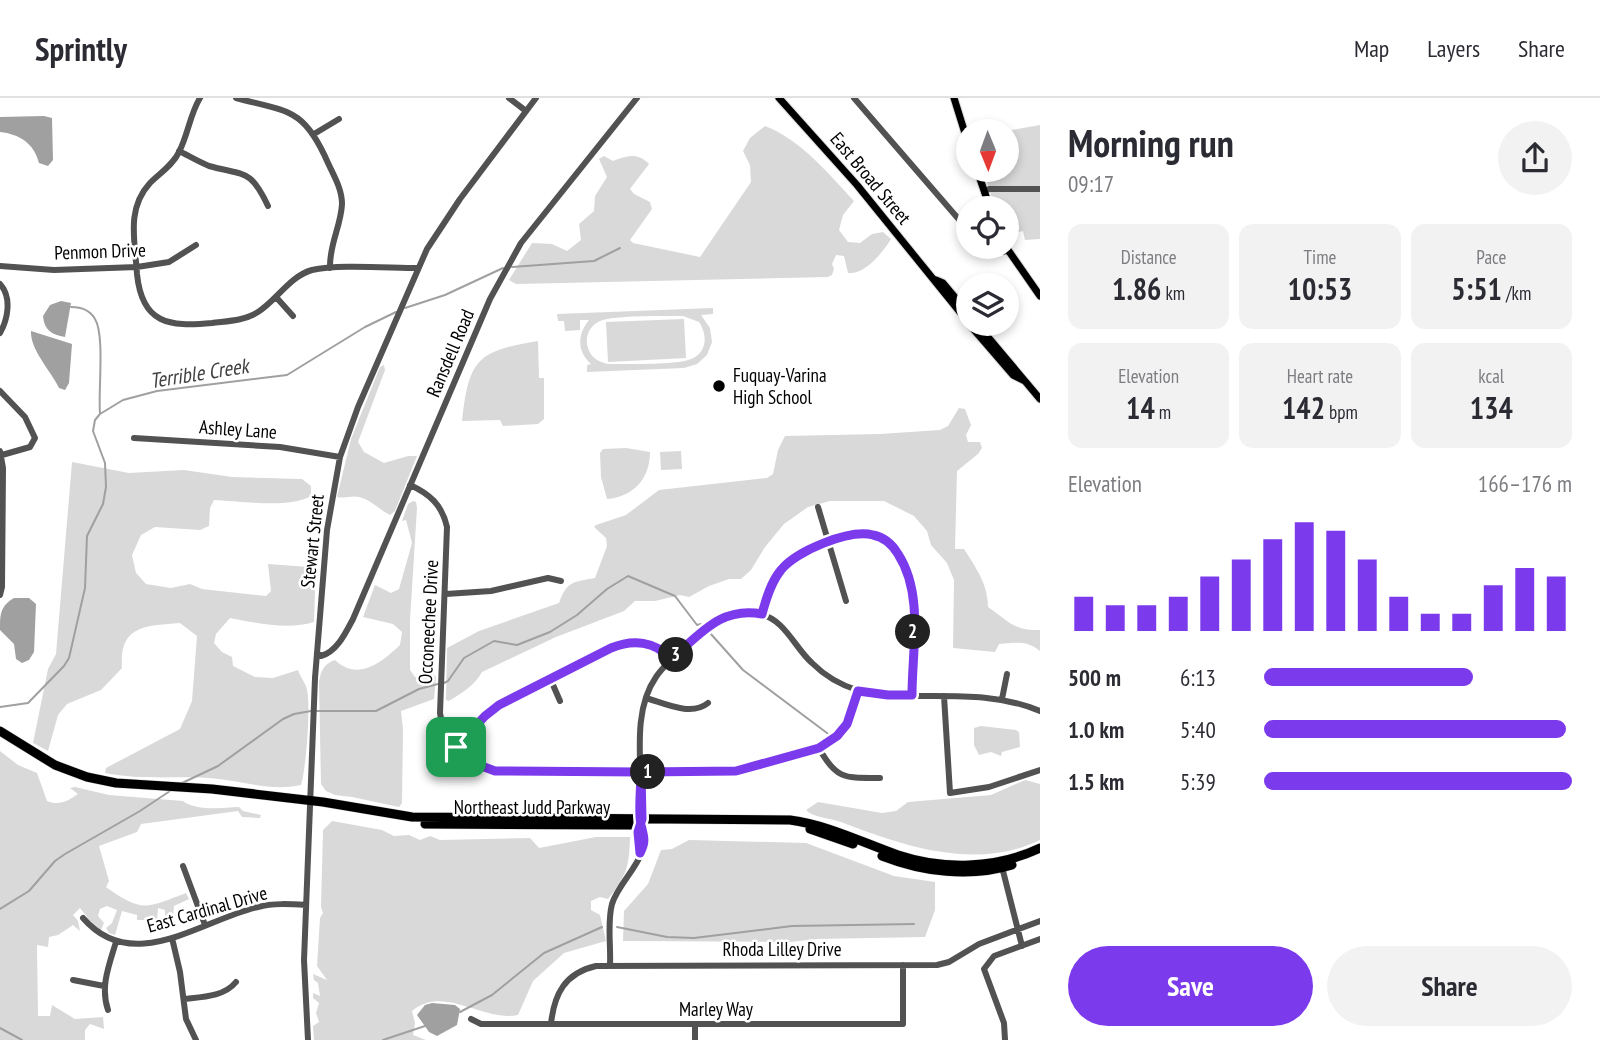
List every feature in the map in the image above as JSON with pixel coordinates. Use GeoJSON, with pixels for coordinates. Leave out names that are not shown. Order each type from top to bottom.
{"type":"FeatureCollection","features":[{"type":"Feature","properties":{"kind":"highway","name":"Northeast Judd Parkway"},"geometry":{"type":"LineString","coordinates":[[0,731],[55,765],[97,779],[116,783],[212,789],[311,802],[428,824],[641,822],[790,826],[831,835],[914,866],[971,872],[1040,854]]}},
{"type":"Feature","properties":{"kind":"highway","name":"Northeast Judd Parkway"},"geometry":{"type":"LineString","coordinates":[[1001,865],[1040,848]]}},
{"type":"Feature","properties":{"kind":"main road","name":"East Broad Street"},"geometry":{"type":"LineString","coordinates":[[779,98],[842,167],[936,280],[938,287],[956,309]]}},
{"type":"Feature","properties":{"kind":"main road"},"geometry":{"type":"LineString","coordinates":[[954,98],[961,119]]}},
{"type":"Feature","properties":{"kind":"main road"},"geometry":{"type":"LineString","coordinates":[[981,182],[985,196]]}},
{"type":"Feature","properties":{"kind":"main road"},"geometry":{"type":"LineString","coordinates":[[1014,259],[1040,296]]}},
{"type":"Feature","properties":{"kind":"main road","name":"East Broad Street"},"geometry":{"type":"LineString","coordinates":[[936,280],[943,283],[956,299]]}},
{"type":"Feature","properties":{"kind":"main road","name":"East Broad Street"},"geometry":{"type":"LineString","coordinates":[[979,336],[1013,375],[1024,381]]}},
{"type":"Feature","properties":{"kind":"main road","name":"East Broad Street"},"geometry":{"type":"LineString","coordinates":[[987,336],[1040,400]]}},
{"type":"Feature","properties":{"kind":"street"},"geometry":{"type":"LineString","coordinates":[[200,98],[179,151],[138,200],[133,224],[139,288],[146,306],[157,317],[171,324],[190,325],[244,318],[257,313],[307,272],[330,268],[418,268]]}},
{"type":"Feature","properties":{"kind":"street"},"geometry":{"type":"LineString","coordinates":[[236,98],[287,110],[314,134],[338,183],[341,197],[341,213],[330,250],[330,268]]}},
{"type":"Feature","properties":{"kind":"street"},"geometry":{"type":"LineString","coordinates":[[509,98],[526,111]]}},
{"type":"Feature","properties":{"kind":"street","name":"Stewart Street"},"geometry":{"type":"LineString","coordinates":[[308,1040],[305,998],[306,905],[317,653],[327,530],[340,457],[358,407],[418,268],[438,231],[536,98]]}},
{"type":"Feature","properties":{"kind":"street","name":"Ransdell Road"},"geometry":{"type":"LineString","coordinates":[[317,653],[334,647],[353,618],[494,291],[512,256],[637,98]]}},
{"type":"Feature","properties":{"kind":"street"},"geometry":{"type":"LineString","coordinates":[[854,98],[956,216]]}},
{"type":"Feature","properties":{"kind":"street"},"geometry":{"type":"LineString","coordinates":[[314,134],[338,119]]}},
{"type":"Feature","properties":{"kind":"street"},"geometry":{"type":"LineString","coordinates":[[179,151],[209,166],[247,175],[258,185],[268,206]]}},
{"type":"Feature","properties":{"kind":"street"},"geometry":{"type":"LineString","coordinates":[[984,192],[1040,189]]}},
{"type":"Feature","properties":{"kind":"street","name":"Penmon Drive"},"geometry":{"type":"LineString","coordinates":[[0,266],[54,270],[137,267],[169,262],[196,245]]}},
{"type":"Feature","properties":{"kind":"street"},"geometry":{"type":"LineString","coordinates":[[0,284],[6,294],[7,304],[6,324],[0,333]]}},
{"type":"Feature","properties":{"kind":"street"},"geometry":{"type":"LineString","coordinates":[[276,297],[293,316]]}},
{"type":"Feature","properties":{"kind":"street"},"geometry":{"type":"LineString","coordinates":[[0,391],[25,417],[35,438],[30,447],[1,453],[0,595]]}},
{"type":"Feature","properties":{"kind":"street","name":"Ashley Lane"},"geometry":{"type":"LineString","coordinates":[[134,438],[280,447],[340,457]]}},
{"type":"Feature","properties":{"kind":"street","name":"Occoneechee Drive"},"geometry":{"type":"LineString","coordinates":[[410,485],[432,498],[439,505],[446,520],[448,538],[440,708],[444,730],[471,762],[495,771],[736,771],[819,748],[837,736],[847,724],[858,691]]}},
{"type":"Feature","properties":{"kind":"street"},"geometry":{"type":"LineString","coordinates":[[818,507],[846,601]]}},
{"type":"Feature","properties":{"kind":"street"},"geometry":{"type":"LineString","coordinates":[[762,614],[771,587],[785,566],[804,551],[861,534],[874,535],[890,544],[903,562],[910,582],[913,601],[912,695]]}},
{"type":"Feature","properties":{"kind":"street"},"geometry":{"type":"LineString","coordinates":[[446,594],[491,591],[548,578],[561,581]]}},
{"type":"Feature","properties":{"kind":"street"},"geometry":{"type":"LineString","coordinates":[[610,965],[611,908],[640,853],[638,832],[641,822],[641,726],[646,698],[655,677],[671,659],[721,618],[744,612],[762,614],[780,625],[813,664],[838,682],[858,691],[888,695],[1002,699],[1040,711]]}},
{"type":"Feature","properties":{"kind":"street"},"geometry":{"type":"LineString","coordinates":[[440,764],[492,710],[550,678],[625,643],[649,644],[659,648],[671,659]]}},
{"type":"Feature","properties":{"kind":"street"},"geometry":{"type":"LineString","coordinates":[[1002,699],[1007,674]]}},
{"type":"Feature","properties":{"kind":"street"},"geometry":{"type":"LineString","coordinates":[[550,678],[561,701]]}},
{"type":"Feature","properties":{"kind":"street"},"geometry":{"type":"LineString","coordinates":[[944,696],[950,793],[989,787],[1040,770]]}},
{"type":"Feature","properties":{"kind":"street"},"geometry":{"type":"LineString","coordinates":[[646,698],[691,709],[701,708],[708,703]]}},
{"type":"Feature","properties":{"kind":"street"},"geometry":{"type":"LineString","coordinates":[[819,748],[828,764],[839,774],[849,778],[880,778]]}},
{"type":"Feature","properties":{"kind":"street"},"geometry":{"type":"LineString","coordinates":[[1001,865],[1022,946]]}},
{"type":"Feature","properties":{"kind":"street"},"geometry":{"type":"LineString","coordinates":[[183,866],[205,925]]}},
{"type":"Feature","properties":{"kind":"street","name":"East Cardinal Drive"},"geometry":{"type":"LineString","coordinates":[[116,942],[137,944],[172,938],[259,906],[306,905]]}},
{"type":"Feature","properties":{"kind":"street"},"geometry":{"type":"LineString","coordinates":[[83,918],[100,935],[116,942],[104,986],[104,999],[108,1010]]}},
{"type":"Feature","properties":{"kind":"street","name":"Rhoda Lilley Drive"},"geometry":{"type":"LineString","coordinates":[[551,1024],[556,997],[568,979],[587,968],[610,965],[943,964],[979,944],[1040,921]]}},
{"type":"Feature","properties":{"kind":"street"},"geometry":{"type":"LineString","coordinates":[[172,938],[180,972],[186,1020],[196,1040]]}},
{"type":"Feature","properties":{"kind":"street"},"geometry":{"type":"LineString","coordinates":[[1006,1040],[1003,1023],[984,969],[994,956],[1040,939]]}},
{"type":"Feature","properties":{"kind":"street","name":"Marley Way"},"geometry":{"type":"LineString","coordinates":[[471,1019],[481,1024],[903,1024],[903,965]]}},
{"type":"Feature","properties":{"kind":"street"},"geometry":{"type":"LineString","coordinates":[[73,980],[104,986]]}},
{"type":"Feature","properties":{"kind":"street"},"geometry":{"type":"LineString","coordinates":[[184,999],[220,993],[232,988],[236,982]]}},
{"type":"Feature","properties":{"kind":"street"},"geometry":{"type":"LineString","coordinates":[[695,1024],[695,1040]]}},
{"type":"Feature","properties":{"kind":"shaded area"},"geometry":{"type":"Polygon","coordinates":[[[0,117],[52,118],[53,160],[48,166],[39,163],[25,141],[0,132],[0,117]]]}},
{"type":"Feature","properties":{"kind":"shaded area"},"geometry":{"type":"Polygon","coordinates":[[[1040,125],[1040,239],[1025,240],[1023,231],[1019,232],[1019,196],[991,196],[987,182],[1019,182],[1019,129],[1040,125]]]}},
{"type":"Feature","properties":{"kind":"shaded area"},"geometry":{"type":"Polygon","coordinates":[[[765,126],[802,148],[854,201],[843,215],[839,230],[848,242],[860,243],[872,234],[883,232],[891,239],[867,267],[848,273],[844,256],[836,255],[832,264],[832,275],[828,277],[516,284],[509,280],[532,243],[552,244],[567,251],[581,240],[579,224],[594,211],[595,196],[607,177],[599,159],[604,156],[613,161],[636,156],[649,164],[630,189],[650,202],[652,209],[630,240],[633,243],[700,257],[751,182],[750,165],[743,151],[750,138],[765,126]]]}},
{"type":"Feature","properties":{"kind":"shaded area"},"geometry":{"type":"Polygon","coordinates":[[[61,301],[71,303],[65,337],[50,331],[43,316],[50,305],[61,301]]]}},
{"type":"Feature","properties":{"kind":"shaded area"},"geometry":{"type":"Polygon","coordinates":[[[713,308],[713,314],[701,315],[710,328],[712,342],[707,355],[697,364],[684,368],[587,372],[587,365],[591,364],[583,354],[580,343],[582,331],[589,320],[580,320],[580,330],[565,331],[564,321],[558,321],[557,314],[713,308]],[[683,316],[607,319],[591,328],[587,344],[593,357],[608,364],[684,361],[696,356],[703,348],[705,338],[699,322],[683,316]]]}},
{"type":"Feature","properties":{"kind":"shaded area"},"geometry":{"type":"Polygon","coordinates":[[[684,319],[686,358],[608,362],[606,322],[684,319]]]}},
{"type":"Feature","properties":{"kind":"shaded area"},"geometry":{"type":"Polygon","coordinates":[[[31,331],[72,344],[69,383],[65,390],[59,388],[37,353],[31,331]]]}},
{"type":"Feature","properties":{"kind":"shaded area"},"geometry":{"type":"Polygon","coordinates":[[[538,341],[539,378],[544,378],[544,419],[538,424],[503,426],[500,420],[462,421],[468,384],[480,362],[501,349],[538,341]]]}},
{"type":"Feature","properties":{"kind":"shaded area"},"geometry":{"type":"Polygon","coordinates":[[[384,365],[385,370],[358,442],[364,452],[384,463],[417,456],[395,511],[390,515],[364,498],[337,497],[351,439],[380,367],[384,365]]]}},
{"type":"Feature","properties":{"kind":"shaded area"},"geometry":{"type":"Polygon","coordinates":[[[959,408],[965,409],[971,425],[966,435],[968,442],[980,442],[982,448],[957,471],[955,549],[964,549],[977,570],[984,584],[988,607],[1017,627],[1040,630],[1040,651],[1021,643],[999,644],[995,652],[953,648],[954,580],[947,563],[931,545],[927,531],[914,516],[884,501],[830,501],[808,507],[784,524],[751,570],[741,579],[729,579],[689,597],[680,595],[655,601],[635,601],[624,611],[556,637],[482,672],[467,689],[449,701],[446,700],[447,648],[479,631],[559,603],[568,586],[595,578],[607,546],[606,538],[594,527],[596,525],[626,515],[659,490],[767,478],[773,474],[778,450],[785,436],[940,430],[948,426],[959,408]]]}},
{"type":"Feature","properties":{"kind":"shaded area"},"geometry":{"type":"Polygon","coordinates":[[[626,448],[650,452],[647,470],[632,490],[625,495],[607,499],[601,477],[600,453],[603,449],[626,448]]]}},
{"type":"Feature","properties":{"kind":"shaded area"},"geometry":{"type":"Polygon","coordinates":[[[681,451],[682,469],[661,470],[660,452],[681,451]]]}},
{"type":"Feature","properties":{"kind":"shaded area"},"geometry":{"type":"Polygon","coordinates":[[[72,462],[129,473],[184,470],[232,477],[302,479],[311,486],[311,496],[290,502],[214,500],[210,508],[209,526],[200,530],[155,527],[141,535],[132,555],[136,573],[146,584],[171,588],[190,584],[202,589],[266,596],[271,591],[268,564],[309,567],[316,562],[314,622],[283,626],[230,618],[216,634],[214,643],[222,652],[232,657],[233,666],[255,677],[273,678],[298,670],[308,698],[306,752],[301,785],[277,787],[209,778],[144,777],[105,773],[106,768],[180,729],[192,701],[197,636],[180,623],[137,630],[125,643],[122,668],[101,690],[67,704],[58,715],[48,751],[33,743],[48,669],[56,654],[72,462]]]}},
{"type":"Feature","properties":{"kind":"shaded area"},"geometry":{"type":"Polygon","coordinates":[[[416,502],[417,508],[410,620],[410,670],[415,677],[433,674],[436,677],[434,699],[401,711],[402,803],[399,807],[335,795],[326,791],[321,784],[319,682],[328,663],[335,660],[352,669],[369,667],[400,645],[402,632],[393,624],[363,617],[375,585],[391,593],[399,589],[412,543],[406,520],[402,521],[408,504],[416,502]]]}},
{"type":"Feature","properties":{"kind":"shaded area"},"geometry":{"type":"Polygon","coordinates":[[[14,598],[29,598],[36,604],[34,652],[29,660],[22,663],[16,659],[14,644],[0,630],[2,611],[14,598]]]}},
{"type":"Feature","properties":{"kind":"shaded area"},"geometry":{"type":"Polygon","coordinates":[[[981,726],[1016,730],[1019,732],[1020,747],[1002,752],[1001,756],[991,752],[979,755],[974,745],[974,728],[981,726]]]}},
{"type":"Feature","properties":{"kind":"shaded area"},"geometry":{"type":"Polygon","coordinates":[[[0,751],[18,765],[37,773],[47,801],[51,802],[63,802],[74,797],[78,794],[70,788],[75,787],[109,795],[183,801],[202,808],[239,807],[243,811],[261,815],[260,818],[242,817],[238,811],[141,824],[137,832],[99,846],[109,881],[106,887],[128,901],[153,905],[186,893],[189,899],[174,906],[173,916],[165,920],[165,910],[158,908],[157,920],[149,925],[147,920],[137,920],[137,915],[122,911],[115,935],[109,933],[106,928],[112,923],[117,910],[107,906],[100,909],[98,916],[104,923],[101,930],[95,927],[80,908],[73,915],[78,921],[80,931],[73,925],[58,935],[49,937],[48,947],[37,945],[38,1016],[50,1016],[52,1005],[75,1019],[103,1017],[104,1029],[90,1024],[85,1030],[85,1040],[0,1040],[0,751]]]}},
{"type":"Feature","properties":{"kind":"shaded area"},"geometry":{"type":"Polygon","coordinates":[[[1025,780],[1040,784],[1040,840],[991,854],[940,852],[914,846],[806,810],[818,802],[882,813],[896,811],[908,802],[991,795],[1025,780]]]}},
{"type":"Feature","properties":{"kind":"shaded area"},"geometry":{"type":"Polygon","coordinates":[[[332,821],[382,830],[394,836],[409,835],[420,840],[430,836],[440,840],[530,838],[539,848],[596,837],[630,837],[628,863],[623,877],[608,899],[600,897],[591,901],[591,910],[600,915],[606,941],[564,953],[533,981],[518,1015],[491,1014],[437,1001],[412,1011],[415,1023],[413,1035],[426,1040],[314,1040],[313,1026],[319,1022],[316,1013],[319,1003],[313,998],[313,993],[320,996],[313,974],[327,980],[317,966],[320,918],[323,913],[323,830],[332,821]]]}},
{"type":"Feature","properties":{"kind":"shaded area"},"geometry":{"type":"Polygon","coordinates":[[[689,840],[806,843],[894,876],[935,882],[935,910],[925,937],[790,942],[623,941],[624,911],[648,884],[661,850],[672,849],[689,840]]]}},
{"type":"Feature","properties":{"kind":"shaded area"},"geometry":{"type":"Polygon","coordinates":[[[425,1005],[455,1005],[460,1009],[457,1025],[437,1036],[429,1032],[417,1015],[425,1005]]]}},
{"type":"Feature","properties":{"kind":"waterway","name":"Terrible Creek"},"geometry":{"type":"LineString","coordinates":[[512,267],[594,261],[620,248]]}},
{"type":"Feature","properties":{"kind":"waterway","name":"Terrible Creek"},"geometry":{"type":"LineString","coordinates":[[405,308],[445,295],[503,268]]}},
{"type":"Feature","properties":{"kind":"waterway"},"geometry":{"type":"LineString","coordinates":[[71,307],[88,311],[98,327],[100,413]]}},
{"type":"Feature","properties":{"kind":"waterway","name":"Terrible Creek"},"geometry":{"type":"LineString","coordinates":[[0,707],[28,703],[69,658],[85,588],[87,536],[103,504],[106,487],[105,463],[93,431],[95,420],[100,414],[123,400],[157,391],[287,375],[365,327],[396,312]]}},
{"type":"Feature","properties":{"kind":"waterway"},"geometry":{"type":"LineString","coordinates":[[444,683],[464,658],[494,641],[517,645],[550,632],[628,576],[675,596],[697,625],[701,624]]}},
{"type":"Feature","properties":{"kind":"waterway"},"geometry":{"type":"LineString","coordinates":[[710,633],[743,670],[831,736]]}},
{"type":"Feature","properties":{"kind":"waterway"},"geometry":{"type":"LineString","coordinates":[[316,711],[376,711],[419,689],[438,684]]}},
{"type":"Feature","properties":{"kind":"waterway"},"geometry":{"type":"LineString","coordinates":[[180,784],[218,766],[283,719],[311,711]]}},
{"type":"Feature","properties":{"kind":"waterway"},"geometry":{"type":"LineString","coordinates":[[0,909],[29,891],[55,861],[65,854],[170,791]]}},
{"type":"Feature","properties":{"kind":"waterway"},"geometry":{"type":"LineString","coordinates":[[617,927],[667,937],[694,938],[792,926],[914,924]]}},
{"type":"Feature","properties":{"kind":"waterway"},"geometry":{"type":"LineString","coordinates":[[460,1012],[492,995],[544,953],[602,927]]}},
{"type":"Feature","properties":{"kind":"waterway"},"geometry":{"type":"LineString","coordinates":[[383,1040],[425,1026]]}},
{"type":"Feature","properties":{"kind":"waterway"},"geometry":{"type":"LineString","coordinates":[[0,1028],[22,1040]]}},
{"type":"Feature","properties":{"kind":"place","name":"Fuquay-Varina High School"},"geometry":{"type":"Point","coordinates":[719,386]}},
{"type":"Feature","properties":{"kind":"route"},"geometry":{"type":"LineString","coordinates":[[456,747],[471,762],[495,771],[641,772],[642,819],[641,825],[638,832],[640,853],[645,832],[641,825],[641,772],[736,771],[805,752],[819,748],[837,736],[847,724],[858,691],[912,695],[913,601],[903,562],[886,540],[868,534],[856,535],[804,551],[781,570],[771,587],[762,614],[744,612],[721,618],[671,659],[659,648],[640,642],[611,648],[499,705],[456,747]]}}]}
